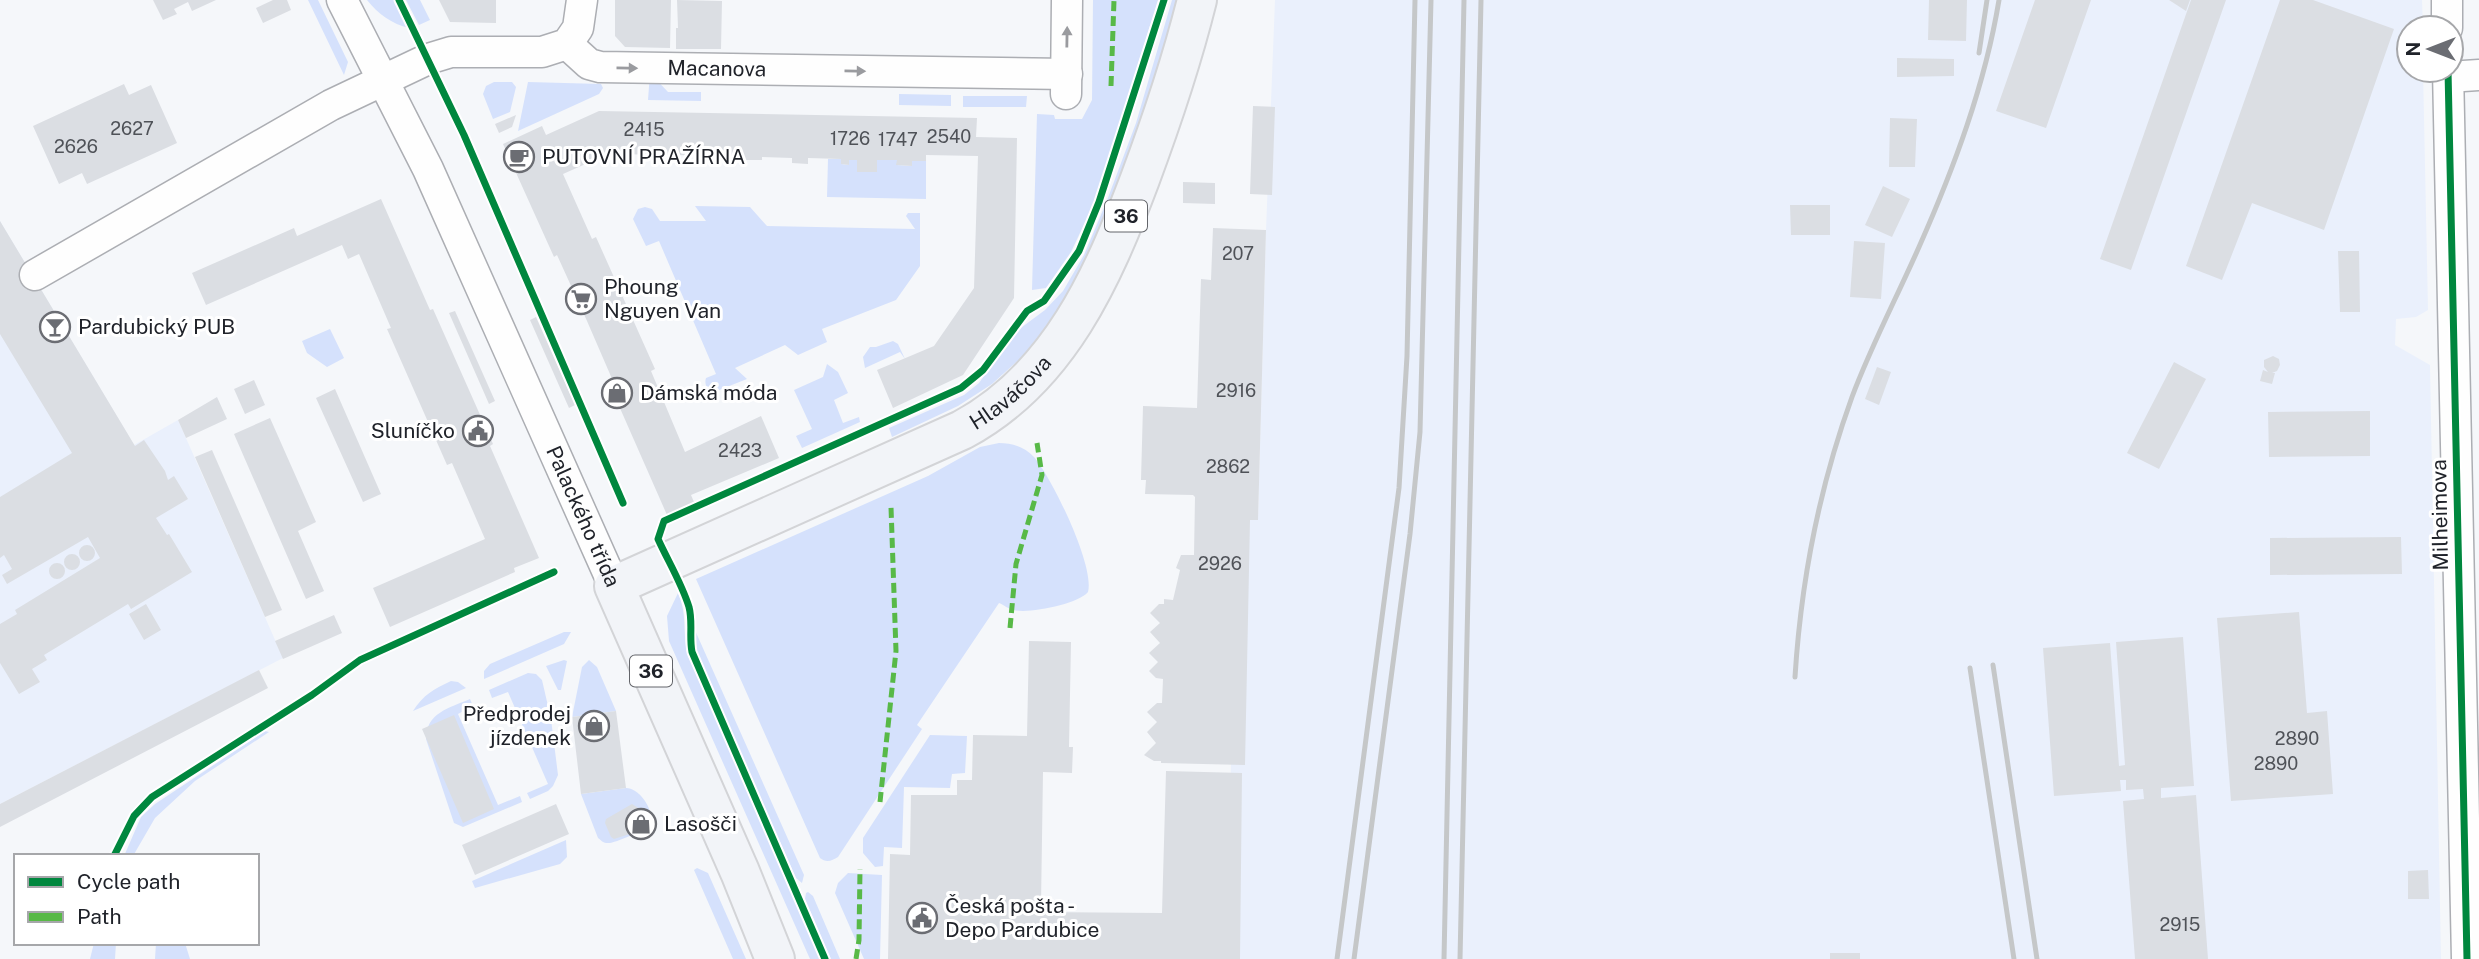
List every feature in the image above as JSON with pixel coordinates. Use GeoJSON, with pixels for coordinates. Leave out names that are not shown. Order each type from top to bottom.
{"type":"FeatureCollection","features":[{"type":"Feature","properties":{"kind":"main road","name":"Hlaváčova"},"geometry":{"type":"LineString","coordinates":[[614,586],[962,430],[995,410],[1023,386],[1070,329],[1108,258],[1150,153],[1197,0]]}},
{"type":"Feature","properties":{"kind":"main road","name":"Palackého třída"},"geometry":{"type":"LineString","coordinates":[[614,586],[740,872],[775,959]]}},
{"type":"Feature","properties":{"kind":"street","name":"Palackého třída"},"geometry":{"type":"LineString","coordinates":[[342,0],[428,169],[614,586]]}},
{"type":"Feature","properties":{"kind":"street"},"geometry":{"type":"LineString","coordinates":[[35,275],[331,104],[428,59],[451,52],[542,52],[567,44],[578,28],[582,0]]}},
{"type":"Feature","properties":{"kind":"street","name":"Macanova"},"geometry":{"type":"LineString","coordinates":[[567,44],[589,64],[600,67],[1066,84],[1067,0]]}},
{"type":"Feature","properties":{"kind":"street","name":"Milheimova"},"geometry":{"type":"LineString","coordinates":[[2449,84],[2467,401],[2467,959]]}},
{"type":"Feature","properties":{"kind":"shaded area"},"geometry":{"type":"Polygon","coordinates":[[[308,0],[318,0],[348,62],[344,75],[308,0]]]}},
{"type":"Feature","properties":{"kind":"shaded area"},"geometry":{"type":"Polygon","coordinates":[[[367,0],[395,0],[409,28],[386,18],[367,0]]]}},
{"type":"Feature","properties":{"kind":"shaded area"},"geometry":{"type":"Polygon","coordinates":[[[406,0],[420,0],[430,20],[419,25],[406,0]]]}},
{"type":"Feature","properties":{"kind":"shaded area"},"geometry":{"type":"Polygon","coordinates":[[[1093,0],[1158,0],[1095,201],[1071,252],[1046,288],[1032,290],[1037,114],[1054,115],[1055,119],[1082,119],[1092,100],[1093,0]]]}},
{"type":"Feature","properties":{"kind":"shaded area"},"geometry":{"type":"Polygon","coordinates":[[[1172,0],[1180,0],[1145,122],[1074,294],[1032,348],[992,384],[958,406],[892,437],[889,428],[964,395],[979,383],[1014,333],[1045,310],[1063,291],[1084,255],[1136,123],[1172,0]]]}},
{"type":"Feature","properties":{"kind":"shaded area"},"geometry":{"type":"Polygon","coordinates":[[[1275,0],[2422,0],[2422,14],[2395,14],[2395,84],[2423,84],[2428,310],[2416,317],[2396,319],[2395,345],[2430,365],[2441,959],[1227,959],[1236,519],[1258,520],[1275,0]]]}},
{"type":"Feature","properties":{"kind":"shaded area"},"geometry":{"type":"Polygon","coordinates":[[[650,73],[668,92],[701,92],[701,101],[648,100],[650,73]]]}},
{"type":"Feature","properties":{"kind":"shaded area"},"geometry":{"type":"Polygon","coordinates":[[[494,82],[512,82],[516,87],[510,112],[493,119],[483,94],[486,86],[494,82]]]}},
{"type":"Feature","properties":{"kind":"shaded area"},"geometry":{"type":"Polygon","coordinates":[[[528,82],[601,84],[603,88],[599,94],[518,131],[528,82]]]}},
{"type":"Feature","properties":{"kind":"shaded area"},"geometry":{"type":"Polygon","coordinates":[[[899,94],[951,95],[951,106],[899,105],[899,94]]]}},
{"type":"Feature","properties":{"kind":"shaded area"},"geometry":{"type":"Polygon","coordinates":[[[963,96],[1027,96],[1026,107],[963,107],[963,96]]]}},
{"type":"Feature","properties":{"kind":"shaded area"},"geometry":{"type":"Polygon","coordinates":[[[828,159],[841,159],[841,164],[849,165],[849,160],[857,160],[858,172],[877,172],[877,160],[897,160],[897,165],[912,166],[912,161],[926,161],[926,199],[827,197],[828,159]]]}},
{"type":"Feature","properties":{"kind":"shaded area"},"geometry":{"type":"Polygon","coordinates":[[[695,206],[750,207],[767,226],[915,229],[906,216],[908,213],[920,213],[920,266],[896,300],[822,329],[827,342],[798,355],[785,345],[735,368],[747,379],[714,392],[705,383],[706,378],[716,374],[659,241],[646,246],[633,219],[638,209],[645,207],[652,209],[660,221],[706,221],[695,206]]]}},
{"type":"Feature","properties":{"kind":"shaded area"},"geometry":{"type":"Polygon","coordinates":[[[0,221],[134,445],[178,420],[283,658],[0,804],[0,221]]]}},
{"type":"Feature","properties":{"kind":"shaded area"},"geometry":{"type":"Polygon","coordinates":[[[330,329],[344,358],[327,367],[307,353],[302,341],[330,329]]]}},
{"type":"Feature","properties":{"kind":"shaded area"},"geometry":{"type":"Polygon","coordinates":[[[893,341],[898,344],[905,359],[900,352],[865,368],[863,357],[870,347],[893,341]]]}},
{"type":"Feature","properties":{"kind":"shaded area"},"geometry":{"type":"Polygon","coordinates":[[[827,364],[838,372],[848,393],[834,400],[843,423],[859,417],[860,422],[802,448],[796,436],[812,429],[794,390],[823,377],[827,364]]]}},
{"type":"Feature","properties":{"kind":"shaded area"},"geometry":{"type":"Polygon","coordinates":[[[999,443],[1022,448],[1034,457],[1051,483],[1079,543],[1085,563],[1088,592],[1064,604],[1041,609],[1014,610],[999,603],[917,725],[922,729],[838,857],[824,861],[820,858],[696,579],[928,476],[980,447],[999,443]]]}},
{"type":"Feature","properties":{"kind":"shaded area"},"geometry":{"type":"Polygon","coordinates":[[[678,593],[683,609],[688,656],[821,959],[810,959],[669,641],[667,616],[678,593]]]}},
{"type":"Feature","properties":{"kind":"shaded area"},"geometry":{"type":"Polygon","coordinates":[[[694,628],[804,875],[802,883],[796,878],[697,654],[694,628]]]}},
{"type":"Feature","properties":{"kind":"shaded area"},"geometry":{"type":"Polygon","coordinates":[[[564,632],[571,632],[564,644],[484,679],[484,671],[490,664],[564,632]]]}},
{"type":"Feature","properties":{"kind":"shaded area"},"geometry":{"type":"Polygon","coordinates":[[[589,660],[597,667],[616,711],[572,717],[582,667],[589,660]]]}},
{"type":"Feature","properties":{"kind":"shaded area"},"geometry":{"type":"Polygon","coordinates":[[[567,661],[561,690],[558,690],[546,666],[567,661]]]}},
{"type":"Feature","properties":{"kind":"shaded area"},"geometry":{"type":"Polygon","coordinates":[[[528,673],[536,674],[542,680],[551,719],[558,775],[548,791],[530,799],[527,793],[548,784],[508,692],[492,698],[489,690],[528,673]]]}},
{"type":"Feature","properties":{"kind":"shaded area"},"geometry":{"type":"Polygon","coordinates":[[[451,681],[466,688],[413,711],[429,693],[451,681]]]}},
{"type":"Feature","properties":{"kind":"shaded area"},"geometry":{"type":"Polygon","coordinates":[[[470,699],[473,706],[458,714],[498,805],[520,796],[522,802],[463,827],[454,823],[426,739],[427,730],[434,717],[470,699]]]}},
{"type":"Feature","properties":{"kind":"shaded area"},"geometry":{"type":"Polygon","coordinates":[[[265,731],[269,732],[195,781],[155,818],[134,854],[125,854],[141,817],[155,804],[265,731]]]}},
{"type":"Feature","properties":{"kind":"shaded area"},"geometry":{"type":"Polygon","coordinates":[[[930,735],[967,736],[965,773],[952,774],[950,788],[904,787],[902,848],[884,847],[883,866],[875,867],[863,853],[863,838],[930,735]]]}},
{"type":"Feature","properties":{"kind":"shaded area"},"geometry":{"type":"Polygon","coordinates":[[[626,788],[642,797],[649,809],[651,821],[647,827],[636,833],[611,843],[604,842],[598,838],[581,794],[626,788]]]}},
{"type":"Feature","properties":{"kind":"shaded area"},"geometry":{"type":"Polygon","coordinates":[[[566,840],[567,857],[560,864],[475,888],[472,881],[566,840]]]}},
{"type":"Feature","properties":{"kind":"shaded area"},"geometry":{"type":"Polygon","coordinates":[[[697,868],[708,873],[746,959],[733,959],[694,870],[697,868]]]}},
{"type":"Feature","properties":{"kind":"shaded area"},"geometry":{"type":"Polygon","coordinates":[[[848,873],[882,875],[880,959],[864,959],[835,893],[838,883],[848,873]]]}},
{"type":"Feature","properties":{"kind":"shaded area"},"geometry":{"type":"Polygon","coordinates":[[[808,892],[813,896],[840,959],[831,959],[805,899],[808,892]]]}},
{"type":"Feature","properties":{"kind":"shaded area"},"geometry":{"type":"Polygon","coordinates":[[[94,945],[116,945],[115,959],[90,959],[94,945]]]}},
{"type":"Feature","properties":{"kind":"shaded area"},"geometry":{"type":"Polygon","coordinates":[[[156,945],[186,945],[190,959],[155,959],[156,945]]]}},
{"type":"Feature","properties":{"kind":"building"},"geometry":{"type":"Polygon","coordinates":[[[153,0],[216,0],[192,11],[188,2],[174,9],[177,14],[163,20],[153,0]]]}},
{"type":"Feature","properties":{"kind":"building"},"geometry":{"type":"Polygon","coordinates":[[[273,0],[287,0],[291,10],[263,23],[256,8],[273,0]]]}},
{"type":"Feature","properties":{"kind":"building"},"geometry":{"type":"Polygon","coordinates":[[[439,0],[496,0],[496,23],[450,22],[439,0]]]}},
{"type":"Feature","properties":{"kind":"building"},"geometry":{"type":"Polygon","coordinates":[[[615,0],[671,0],[670,48],[625,47],[615,36],[615,0]]]}},
{"type":"Feature","properties":{"kind":"building"},"geometry":{"type":"Polygon","coordinates":[[[677,0],[722,1],[721,49],[676,49],[677,0]]]}},
{"type":"Feature","properties":{"kind":"building"},"geometry":{"type":"Polygon","coordinates":[[[1929,0],[1967,0],[1966,41],[1928,40],[1929,0]]]}},
{"type":"Feature","properties":{"kind":"building"},"geometry":{"type":"Polygon","coordinates":[[[2035,0],[2091,0],[2046,128],[1996,111],[2035,0]]]}},
{"type":"Feature","properties":{"kind":"building"},"geometry":{"type":"Polygon","coordinates":[[[2169,0],[2190,0],[2186,11],[2169,0]]]}},
{"type":"Feature","properties":{"kind":"building"},"geometry":{"type":"Polygon","coordinates":[[[2191,0],[2226,0],[2131,270],[2100,259],[2191,0]]]}},
{"type":"Feature","properties":{"kind":"building"},"geometry":{"type":"Polygon","coordinates":[[[2280,0],[2313,0],[2394,29],[2324,230],[2252,203],[2222,280],[2186,266],[2280,0]]]}},
{"type":"Feature","properties":{"kind":"building"},"geometry":{"type":"Polygon","coordinates":[[[1897,58],[1954,59],[1954,76],[1897,77],[1897,58]]]}},
{"type":"Feature","properties":{"kind":"building"},"geometry":{"type":"Polygon","coordinates":[[[124,84],[129,95],[151,85],[177,143],[87,184],[82,173],[59,184],[33,126],[124,84]]]}},
{"type":"Feature","properties":{"kind":"building"},"geometry":{"type":"Polygon","coordinates":[[[1253,106],[1275,107],[1272,195],[1250,194],[1253,106]]]}},
{"type":"Feature","properties":{"kind":"building"},"geometry":{"type":"Polygon","coordinates":[[[599,111],[977,118],[976,137],[1017,138],[1014,298],[963,375],[893,408],[877,370],[934,346],[974,288],[978,156],[926,155],[926,161],[912,161],[912,166],[896,165],[897,160],[877,160],[877,172],[857,172],[857,160],[849,160],[849,165],[841,164],[841,159],[808,158],[808,164],[792,163],[792,158],[736,160],[736,156],[608,154],[563,174],[592,239],[596,237],[655,369],[651,371],[685,452],[761,416],[779,458],[691,495],[694,502],[667,515],[612,390],[616,388],[587,321],[557,255],[554,257],[503,144],[542,126],[546,135],[599,111]]]}},
{"type":"Feature","properties":{"kind":"building"},"geometry":{"type":"Polygon","coordinates":[[[516,115],[512,127],[499,133],[495,124],[516,115]]]}},
{"type":"Feature","properties":{"kind":"building"},"geometry":{"type":"Polygon","coordinates":[[[1890,118],[1917,119],[1915,167],[1889,167],[1890,118]]]}},
{"type":"Feature","properties":{"kind":"building"},"geometry":{"type":"Polygon","coordinates":[[[1183,182],[1215,183],[1215,204],[1183,203],[1183,182]]]}},
{"type":"Feature","properties":{"kind":"building"},"geometry":{"type":"Polygon","coordinates":[[[1883,186],[1910,199],[1892,237],[1865,225],[1883,186]]]}},
{"type":"Feature","properties":{"kind":"building"},"geometry":{"type":"Polygon","coordinates":[[[381,199],[493,444],[490,446],[539,558],[514,568],[515,572],[390,627],[373,588],[485,539],[452,463],[447,465],[387,329],[391,328],[359,254],[348,259],[342,245],[206,305],[192,273],[294,228],[297,236],[381,199]]]}},
{"type":"Feature","properties":{"kind":"building"},"geometry":{"type":"Polygon","coordinates":[[[1790,205],[1830,205],[1830,235],[1791,235],[1790,205]]]}},
{"type":"Feature","properties":{"kind":"building"},"geometry":{"type":"Polygon","coordinates":[[[0,221],[135,446],[144,440],[168,480],[174,476],[188,499],[156,518],[192,572],[131,609],[128,604],[44,655],[47,660],[32,669],[40,682],[19,694],[0,663],[0,624],[17,614],[15,610],[100,558],[88,537],[7,584],[2,575],[12,569],[4,555],[0,558],[0,497],[72,453],[0,334],[0,221]]]}},
{"type":"Feature","properties":{"kind":"building"},"geometry":{"type":"Polygon","coordinates":[[[1213,228],[1266,230],[1258,520],[1250,520],[1245,765],[1161,763],[1144,755],[1156,743],[1147,732],[1157,722],[1147,712],[1157,703],[1162,703],[1163,679],[1156,678],[1149,671],[1158,662],[1149,653],[1160,643],[1150,632],[1160,623],[1150,613],[1159,604],[1164,604],[1164,599],[1173,600],[1180,570],[1176,568],[1181,555],[1194,555],[1195,497],[1145,494],[1146,480],[1141,480],[1143,406],[1197,408],[1201,279],[1211,280],[1213,228]]]}},
{"type":"Feature","properties":{"kind":"building"},"geometry":{"type":"Polygon","coordinates":[[[1854,241],[1885,243],[1881,299],[1850,297],[1854,241]]]}},
{"type":"Feature","properties":{"kind":"building"},"geometry":{"type":"Polygon","coordinates":[[[2338,251],[2359,251],[2360,312],[2340,312],[2338,251]]]}},
{"type":"Feature","properties":{"kind":"building"},"geometry":{"type":"Polygon","coordinates":[[[455,311],[495,401],[489,404],[449,313],[455,311]]]}},
{"type":"Feature","properties":{"kind":"building"},"geometry":{"type":"Polygon","coordinates":[[[536,317],[575,405],[569,408],[530,320],[536,317]]]}},
{"type":"Feature","properties":{"kind":"building"},"geometry":{"type":"Polygon","coordinates":[[[2273,356],[2279,359],[2280,365],[2277,371],[2272,373],[2275,373],[2272,384],[2260,381],[2263,370],[2268,372],[2264,367],[2264,360],[2273,356]]]}},
{"type":"Feature","properties":{"kind":"building"},"geometry":{"type":"Polygon","coordinates":[[[2174,362],[2206,379],[2159,469],[2127,453],[2174,362]]]}},
{"type":"Feature","properties":{"kind":"building"},"geometry":{"type":"Polygon","coordinates":[[[1877,367],[1891,372],[1879,405],[1865,399],[1877,367]]]}},
{"type":"Feature","properties":{"kind":"building"},"geometry":{"type":"Polygon","coordinates":[[[254,380],[265,405],[245,414],[234,389],[254,380]]]}},
{"type":"Feature","properties":{"kind":"building"},"geometry":{"type":"Polygon","coordinates":[[[335,389],[381,494],[363,502],[316,398],[335,389]]]}},
{"type":"Feature","properties":{"kind":"building"},"geometry":{"type":"Polygon","coordinates":[[[217,397],[227,419],[186,438],[178,420],[217,397]]]}},
{"type":"Feature","properties":{"kind":"building"},"geometry":{"type":"Polygon","coordinates":[[[2370,411],[2370,456],[2269,457],[2268,412],[2370,411]]]}},
{"type":"Feature","properties":{"kind":"building"},"geometry":{"type":"Polygon","coordinates":[[[270,418],[316,522],[298,531],[324,591],[306,599],[234,434],[270,418]]]}},
{"type":"Feature","properties":{"kind":"building"},"geometry":{"type":"Polygon","coordinates":[[[212,450],[282,610],[265,617],[195,457],[212,450]]]}},
{"type":"Feature","properties":{"kind":"building"},"geometry":{"type":"Polygon","coordinates":[[[2401,537],[2402,574],[2270,575],[2270,538],[2401,537]]]}},
{"type":"Feature","properties":{"kind":"building"},"geometry":{"type":"Polygon","coordinates":[[[87,545],[93,547],[93,559],[87,561],[81,559],[79,553],[81,547],[87,545]]]}},
{"type":"Feature","properties":{"kind":"building"},"geometry":{"type":"Polygon","coordinates":[[[72,554],[78,556],[78,568],[72,570],[66,568],[64,562],[66,556],[72,554]]]}},
{"type":"Feature","properties":{"kind":"building"},"geometry":{"type":"Polygon","coordinates":[[[57,563],[63,565],[63,577],[57,579],[51,577],[49,571],[51,565],[57,563]]]}},
{"type":"Feature","properties":{"kind":"building"},"geometry":{"type":"Polygon","coordinates":[[[146,604],[161,630],[144,640],[129,614],[146,604]]]}},
{"type":"Feature","properties":{"kind":"building"},"geometry":{"type":"Polygon","coordinates":[[[2299,612],[2307,713],[2327,711],[2333,794],[2231,801],[2217,618],[2299,612]]]}},
{"type":"Feature","properties":{"kind":"building"},"geometry":{"type":"Polygon","coordinates":[[[334,615],[342,633],[283,659],[275,641],[334,615]]]}},
{"type":"Feature","properties":{"kind":"building"},"geometry":{"type":"Polygon","coordinates":[[[2183,637],[2194,786],[2161,788],[2161,798],[2196,795],[2208,959],[2135,959],[2123,801],[2144,799],[2143,789],[2126,790],[2126,780],[2120,780],[2121,791],[2054,796],[2043,648],[2110,643],[2119,766],[2125,765],[2116,642],[2183,637]]]}},
{"type":"Feature","properties":{"kind":"building"},"geometry":{"type":"Polygon","coordinates":[[[1029,641],[1071,642],[1069,747],[1073,747],[1072,773],[1043,772],[1041,904],[1036,904],[1036,912],[1162,913],[1166,771],[1242,773],[1240,959],[888,959],[890,854],[910,855],[911,795],[957,795],[957,780],[972,780],[973,735],[1027,736],[1029,641]]]}},
{"type":"Feature","properties":{"kind":"building"},"geometry":{"type":"Polygon","coordinates":[[[259,670],[268,688],[0,827],[0,804],[259,670]]]}},
{"type":"Feature","properties":{"kind":"building"},"geometry":{"type":"Polygon","coordinates":[[[616,711],[626,788],[581,794],[572,717],[616,711]]]}},
{"type":"Feature","properties":{"kind":"building"},"geometry":{"type":"Polygon","coordinates":[[[454,715],[494,809],[463,823],[422,729],[454,715]]]}},
{"type":"Feature","properties":{"kind":"building"},"geometry":{"type":"Polygon","coordinates":[[[556,804],[569,834],[475,875],[462,845],[556,804]]]}},
{"type":"Feature","properties":{"kind":"building"},"geometry":{"type":"Polygon","coordinates":[[[632,804],[640,809],[646,821],[642,830],[614,839],[605,823],[606,819],[632,804]]]}},
{"type":"Feature","properties":{"kind":"building"},"geometry":{"type":"Polygon","coordinates":[[[2428,870],[2429,899],[2408,899],[2408,871],[2428,870]]]}},
{"type":"Feature","properties":{"kind":"building"},"geometry":{"type":"Polygon","coordinates":[[[1830,953],[1860,953],[1860,959],[1830,959],[1830,953]]]}},
{"type":"Feature","properties":{"kind":"railway"},"geometry":{"type":"LineString","coordinates":[[1337,959],[1399,488],[1407,356],[1415,0]]}},
{"type":"Feature","properties":{"kind":"railway"},"geometry":{"type":"LineString","coordinates":[[1354,959],[1410,534],[1420,432],[1431,0]]}},
{"type":"Feature","properties":{"kind":"railway"},"geometry":{"type":"LineString","coordinates":[[1444,959],[1464,0]]}},
{"type":"Feature","properties":{"kind":"railway"},"geometry":{"type":"LineString","coordinates":[[1460,959],[1481,0]]}},
{"type":"Feature","properties":{"kind":"railway"},"geometry":{"type":"LineString","coordinates":[[1979,53],[1987,0]]}},
{"type":"Feature","properties":{"kind":"railway"},"geometry":{"type":"LineString","coordinates":[[1795,677],[1813,535],[1840,431],[1859,378],[1919,247],[1956,157],[1986,63],[1999,0]]}},
{"type":"Feature","properties":{"kind":"railway"},"geometry":{"type":"LineString","coordinates":[[1993,665],[2037,959]]}},
{"type":"Feature","properties":{"kind":"railway"},"geometry":{"type":"LineString","coordinates":[[1970,668],[2014,959]]}},
{"type":"Feature","properties":{"kind":"marked path"},"geometry":{"type":"LineString","coordinates":[[1111,86],[1114,0]]}},
{"type":"Feature","properties":{"kind":"marked path"},"geometry":{"type":"LineString","coordinates":[[1010,628],[1016,564],[1042,475],[1037,443]]}},
{"type":"Feature","properties":{"kind":"marked path"},"geometry":{"type":"LineString","coordinates":[[880,802],[896,651],[891,507]]}},
{"type":"Feature","properties":{"kind":"marked path"},"geometry":{"type":"LineString","coordinates":[[856,959],[859,940],[860,869]]}},
{"type":"Feature","properties":{"kind":"cycle path"},"geometry":{"type":"LineString","coordinates":[[399,0],[464,135],[623,503]]}},
{"type":"Feature","properties":{"kind":"cycle path"},"geometry":{"type":"LineString","coordinates":[[825,959],[692,652],[689,607],[658,539],[664,521],[961,388],[983,370],[1027,311],[1044,301],[1079,251],[1099,202],[1164,0]]}},
{"type":"Feature","properties":{"kind":"cycle path"},"geometry":{"type":"LineString","coordinates":[[2448,84],[2467,959]]}},
{"type":"Feature","properties":{"kind":"cycle path"},"geometry":{"type":"LineString","coordinates":[[115,854],[134,816],[152,797],[312,695],[360,660],[554,572]]}},
{"type":"Feature","properties":{"kind":"place","name":"PUTOVNÍ PRAŽÍRNA"},"geometry":{"type":"Point","coordinates":[519,157]}},
{"type":"Feature","properties":{"kind":"place","name":"Phoung Nguyen Van"},"geometry":{"type":"Point","coordinates":[581,299]}},
{"type":"Feature","properties":{"kind":"place","name":"Pardubický PUB"},"geometry":{"type":"Point","coordinates":[55,327]}},
{"type":"Feature","properties":{"kind":"place","name":"Dámská móda"},"geometry":{"type":"Point","coordinates":[617,393]}},
{"type":"Feature","properties":{"kind":"place","name":"Sluníčko"},"geometry":{"type":"Point","coordinates":[478,431]}},
{"type":"Feature","properties":{"kind":"place","name":"Předprodej jízdenek"},"geometry":{"type":"Point","coordinates":[594,726]}},
{"type":"Feature","properties":{"kind":"place","name":"Lasošči"},"geometry":{"type":"Point","coordinates":[641,824]}},
{"type":"Feature","properties":{"kind":"place","name":"Česká pošta - Depo Pardubice"},"geometry":{"type":"Point","coordinates":[922,918]}}]}
